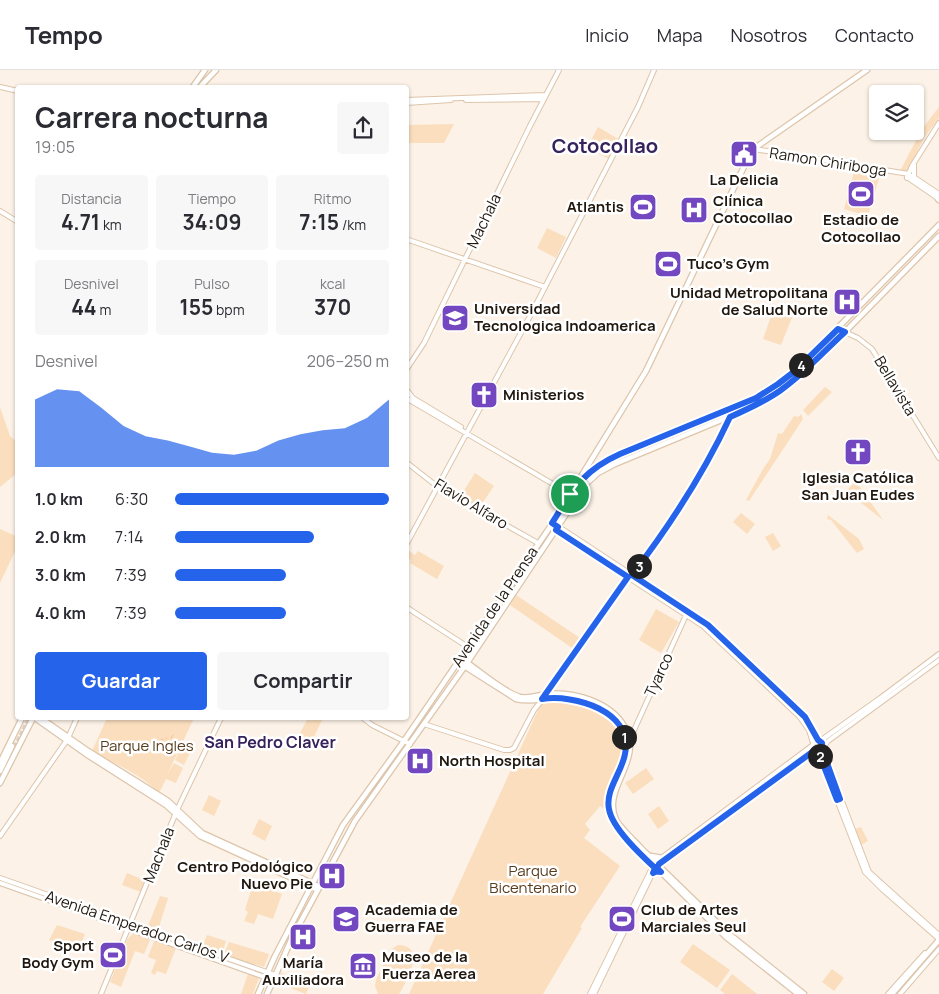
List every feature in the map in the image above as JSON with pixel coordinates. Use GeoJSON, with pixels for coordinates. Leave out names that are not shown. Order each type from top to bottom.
{"type":"FeatureCollection","features":[{"type":"Feature","properties":{"kind":"main road"},"geometry":{"type":"LineString","coordinates":[[194,85],[205,70]]}},
{"type":"Feature","properties":{"kind":"main road"},"geometry":{"type":"LineString","coordinates":[[202,85],[216,70]]}},
{"type":"Feature","properties":{"kind":"main road","name":"Machala"},"geometry":{"type":"LineString","coordinates":[[409,366],[424,343],[559,70]]}},
{"type":"Feature","properties":{"kind":"main road"},"geometry":{"type":"LineString","coordinates":[[409,540],[545,287],[638,107],[654,70]]}},
{"type":"Feature","properties":{"kind":"main road","name":"Avenida de la Prensa"},"geometry":{"type":"LineString","coordinates":[[258,994],[266,974],[343,825],[404,741],[551,525],[648,367],[753,150],[867,70]]}},
{"type":"Feature","properties":{"kind":"main road"},"geometry":{"type":"LineString","coordinates":[[0,87],[15,90]]}},
{"type":"Feature","properties":{"kind":"main road"},"geometry":{"type":"LineString","coordinates":[[409,101],[545,97]]}},
{"type":"Feature","properties":{"kind":"main road"},"geometry":{"type":"LineString","coordinates":[[939,123],[908,176],[914,177],[939,194]]}},
{"type":"Feature","properties":{"kind":"main road","name":"Ramon Chiriboga"},"geometry":{"type":"LineString","coordinates":[[753,150],[903,174],[939,200]]}},
{"type":"Feature","properties":{"kind":"main road"},"geometry":{"type":"LineString","coordinates":[[914,164],[914,177]]}},
{"type":"Feature","properties":{"kind":"main road"},"geometry":{"type":"LineString","coordinates":[[0,211],[15,220]]}},
{"type":"Feature","properties":{"kind":"main road"},"geometry":{"type":"LineString","coordinates":[[577,484],[593,470],[620,454],[756,398],[778,384],[795,371],[838,329],[937,227],[939,221]]}},
{"type":"Feature","properties":{"kind":"main road","name":"Avenida de la Prensa"},"geometry":{"type":"LineString","coordinates":[[267,994],[293,936],[355,821],[466,664],[584,488],[598,473],[615,464],[757,405],[781,390],[801,374],[845,332],[939,236]]}},
{"type":"Feature","properties":{"kind":"main road"},"geometry":{"type":"LineString","coordinates":[[409,240],[545,287]]}},
{"type":"Feature","properties":{"kind":"main road","name":"Bellavista"},"geometry":{"type":"LineString","coordinates":[[838,329],[862,340],[872,349],[939,458]]}},
{"type":"Feature","properties":{"kind":"main road"},"geometry":{"type":"LineString","coordinates":[[409,392],[413,398],[468,433]]}},
{"type":"Feature","properties":{"kind":"main road"},"geometry":{"type":"LineString","coordinates":[[409,400],[570,494]]}},
{"type":"Feature","properties":{"kind":"main road"},"geometry":{"type":"LineString","coordinates":[[424,724],[510,750],[516,746],[534,710],[686,500],[710,459],[730,417]]}},
{"type":"Feature","properties":{"kind":"main road","name":"Flavio Alfaro"},"geometry":{"type":"LineString","coordinates":[[409,464],[438,487],[538,543]]}},
{"type":"Feature","properties":{"kind":"main road"},"geometry":{"type":"LineString","coordinates":[[588,467],[593,470]]}},
{"type":"Feature","properties":{"kind":"main road"},"geometry":{"type":"LineString","coordinates":[[573,503],[574,489]]}},
{"type":"Feature","properties":{"kind":"main road"},"geometry":{"type":"LineString","coordinates":[[551,525],[698,620],[726,644],[803,720],[809,730],[813,744],[820,749],[867,874],[939,939]]}},
{"type":"Feature","properties":{"kind":"main road"},"geometry":{"type":"LineString","coordinates":[[409,608],[468,647]]}},
{"type":"Feature","properties":{"kind":"main road","name":"Tyarco"},"geometry":{"type":"LineString","coordinates":[[630,738],[687,612]]}},
{"type":"Feature","properties":{"kind":"main road"},"geometry":{"type":"LineString","coordinates":[[592,994],[656,866],[787,768],[813,744],[871,705],[939,654]]}},
{"type":"Feature","properties":{"kind":"main road"},"geometry":{"type":"LineString","coordinates":[[459,660],[520,697],[547,694],[576,696],[609,710],[622,723],[630,738],[630,756],[612,789],[608,807],[613,822],[726,937],[804,994]]}},
{"type":"Feature","properties":{"kind":"main road"},"geometry":{"type":"LineString","coordinates":[[592,994],[656,866],[662,858],[787,768],[820,749],[828,740],[939,660]]}},
{"type":"Feature","properties":{"kind":"main road"},"geometry":{"type":"LineString","coordinates":[[466,664],[516,699],[524,701],[564,696],[601,710],[611,716],[619,725],[626,744],[622,772]]}},
{"type":"Feature","properties":{"kind":"main road"},"geometry":{"type":"LineString","coordinates":[[772,688],[805,717],[822,743],[820,749]]}},
{"type":"Feature","properties":{"kind":"main road"},"geometry":{"type":"LineString","coordinates":[[0,763],[21,720]]}},
{"type":"Feature","properties":{"kind":"main road"},"geometry":{"type":"LineString","coordinates":[[0,783],[24,733],[33,720]]}},
{"type":"Feature","properties":{"kind":"main road"},"geometry":{"type":"LineString","coordinates":[[37,720],[68,739]]}},
{"type":"Feature","properties":{"kind":"main road"},"geometry":{"type":"LineString","coordinates":[[44,720],[86,754],[176,812],[200,836],[319,888]]}},
{"type":"Feature","properties":{"kind":"main road"},"geometry":{"type":"LineString","coordinates":[[0,836],[68,739],[76,720]]}},
{"type":"Feature","properties":{"kind":"main road","name":"Machala"},"geometry":{"type":"LineString","coordinates":[[101,994],[176,812],[220,720]]}},
{"type":"Feature","properties":{"kind":"main road"},"geometry":{"type":"LineString","coordinates":[[366,720],[410,744]]}},
{"type":"Feature","properties":{"kind":"main road"},"geometry":{"type":"LineString","coordinates":[[18,726],[22,723],[26,724],[24,733]]}},
{"type":"Feature","properties":{"kind":"main road"},"geometry":{"type":"LineString","coordinates":[[0,771],[14,746],[0,777]]}},
{"type":"Feature","properties":{"kind":"main road"},"geometry":{"type":"LineString","coordinates":[[629,839],[648,855],[656,866]]}},
{"type":"Feature","properties":{"kind":"main road"},"geometry":{"type":"LineString","coordinates":[[648,855],[662,858]]}},
{"type":"Feature","properties":{"kind":"main road","name":"Avenida Emperador Carlos V"},"geometry":{"type":"LineString","coordinates":[[0,878],[121,921],[138,932],[266,974]]}},
{"type":"Feature","properties":{"kind":"main road","name":"Avenida Emperador Carlos V"},"geometry":{"type":"LineString","coordinates":[[0,883],[130,927],[142,928],[274,977]]}},
{"type":"Feature","properties":{"kind":"main road"},"geometry":{"type":"LineString","coordinates":[[121,921],[130,919],[135,913]]}},
{"type":"Feature","properties":{"kind":"main road"},"geometry":{"type":"LineString","coordinates":[[135,913],[136,922],[142,928]]}},
{"type":"Feature","properties":{"kind":"main road"},"geometry":{"type":"LineString","coordinates":[[126,937],[131,932],[138,932]]}},
{"type":"Feature","properties":{"kind":"main road"},"geometry":{"type":"LineString","coordinates":[[888,994],[939,939]]}},
{"type":"Feature","properties":{"kind":"main road"},"geometry":{"type":"LineString","coordinates":[[894,994],[939,939]]}},
{"type":"Feature","properties":{"kind":"main road"},"geometry":{"type":"LineString","coordinates":[[900,994],[939,949]]}},
{"type":"Feature","properties":{"kind":"main road"},"geometry":{"type":"LineString","coordinates":[[787,983],[798,994]]}},
{"type":"Feature","properties":{"kind":"green space"},"geometry":{"type":"Polygon","coordinates":[[[939,107],[939,118],[924,138],[924,126],[939,107]]]}},
{"type":"Feature","properties":{"kind":"green space"},"geometry":{"type":"Polygon","coordinates":[[[454,124],[444,143],[409,143],[409,125],[454,124]]]}},
{"type":"Feature","properties":{"kind":"green space"},"geometry":{"type":"Polygon","coordinates":[[[598,127],[620,140],[609,159],[587,148],[598,127]]]}},
{"type":"Feature","properties":{"kind":"green space"},"geometry":{"type":"Polygon","coordinates":[[[916,140],[923,140],[907,173],[900,171],[916,140]]]}},
{"type":"Feature","properties":{"kind":"green space","name":"Estadio de Cotocollao"},"geometry":{"type":"Polygon","coordinates":[[[854,172],[879,178],[868,216],[844,209],[854,172]]]}},
{"type":"Feature","properties":{"kind":"green space"},"geometry":{"type":"Polygon","coordinates":[[[547,228],[566,237],[556,258],[537,248],[547,228]]]}},
{"type":"Feature","properties":{"kind":"green space"},"geometry":{"type":"Polygon","coordinates":[[[774,308],[793,315],[781,345],[763,339],[774,308]]]}},
{"type":"Feature","properties":{"kind":"green space"},"geometry":{"type":"Polygon","coordinates":[[[825,387],[832,392],[808,416],[803,410],[825,387]]]}},
{"type":"Feature","properties":{"kind":"green space"},"geometry":{"type":"Polygon","coordinates":[[[0,407],[10,436],[15,440],[15,475],[0,487],[0,407]]]}},
{"type":"Feature","properties":{"kind":"green space"},"geometry":{"type":"Polygon","coordinates":[[[801,414],[803,419],[749,501],[746,500],[770,459],[778,433],[782,434],[794,416],[798,417],[801,414]]]}},
{"type":"Feature","properties":{"kind":"green space"},"geometry":{"type":"Polygon","coordinates":[[[475,473],[494,486],[479,508],[460,497],[475,473]]]}},
{"type":"Feature","properties":{"kind":"green space"},"geometry":{"type":"Polygon","coordinates":[[[854,483],[860,487],[883,520],[846,491],[854,483]]]}},
{"type":"Feature","properties":{"kind":"green space"},"geometry":{"type":"Polygon","coordinates":[[[741,513],[755,524],[747,534],[733,522],[741,513]]]}},
{"type":"Feature","properties":{"kind":"green space"},"geometry":{"type":"Polygon","coordinates":[[[828,515],[859,539],[864,549],[857,553],[831,520],[827,519],[828,515]]]}},
{"type":"Feature","properties":{"kind":"green space"},"geometry":{"type":"Polygon","coordinates":[[[0,529],[15,536],[15,551],[0,583],[0,529]]]}},
{"type":"Feature","properties":{"kind":"green space"},"geometry":{"type":"Polygon","coordinates":[[[773,533],[781,546],[773,551],[765,537],[773,533]]]}},
{"type":"Feature","properties":{"kind":"green space"},"geometry":{"type":"Polygon","coordinates":[[[409,551],[415,555],[418,551],[444,566],[437,579],[410,563],[411,560],[409,559],[409,551]]]}},
{"type":"Feature","properties":{"kind":"green space"},"geometry":{"type":"Polygon","coordinates":[[[516,595],[583,640],[575,650],[510,605],[516,595]]]}},
{"type":"Feature","properties":{"kind":"green space"},"geometry":{"type":"Polygon","coordinates":[[[656,609],[679,622],[661,653],[639,640],[656,609]]]}},
{"type":"Feature","properties":{"kind":"green space","name":"Parque Bicentenario"},"geometry":{"type":"Polygon","coordinates":[[[558,700],[584,706],[615,725],[622,735],[624,752],[622,761],[608,796],[605,809],[600,806],[585,824],[590,830],[584,838],[620,866],[580,927],[582,928],[543,994],[409,994],[539,708],[542,703],[558,700]]]}},
{"type":"Feature","properties":{"kind":"green space","name":"Parque Ingles"},"geometry":{"type":"Polygon","coordinates":[[[106,720],[193,720],[167,775],[174,763],[183,768],[176,783],[166,779],[159,793],[144,780],[92,751],[106,720]]]}},
{"type":"Feature","properties":{"kind":"green space"},"geometry":{"type":"Polygon","coordinates":[[[307,720],[322,720],[312,741],[299,735],[307,720]]]}},
{"type":"Feature","properties":{"kind":"green space"},"geometry":{"type":"Polygon","coordinates":[[[181,748],[190,753],[184,765],[175,760],[181,748]]]}},
{"type":"Feature","properties":{"kind":"green space"},"geometry":{"type":"Polygon","coordinates":[[[646,768],[654,779],[633,794],[625,783],[646,768]]]}},
{"type":"Feature","properties":{"kind":"green space"},"geometry":{"type":"Polygon","coordinates":[[[209,795],[221,801],[214,816],[202,810],[209,795]]]}},
{"type":"Feature","properties":{"kind":"green space"},"geometry":{"type":"Polygon","coordinates":[[[659,806],[669,821],[658,829],[648,814],[659,806]]]}},
{"type":"Feature","properties":{"kind":"green space"},"geometry":{"type":"Polygon","coordinates":[[[259,819],[272,826],[265,841],[252,834],[259,819]]]}},
{"type":"Feature","properties":{"kind":"green space"},"geometry":{"type":"Polygon","coordinates":[[[861,827],[868,841],[861,845],[855,829],[861,827]]]}},
{"type":"Feature","properties":{"kind":"green space"},"geometry":{"type":"Polygon","coordinates":[[[127,873],[146,881],[141,892],[122,885],[127,873]]]}},
{"type":"Feature","properties":{"kind":"green space"},"geometry":{"type":"Polygon","coordinates":[[[253,883],[282,894],[273,919],[258,914],[254,924],[244,921],[248,912],[245,910],[253,883]]]}},
{"type":"Feature","properties":{"kind":"green space"},"geometry":{"type":"Polygon","coordinates":[[[160,896],[168,898],[158,930],[148,926],[160,896]]]}},
{"type":"Feature","properties":{"kind":"green space"},"geometry":{"type":"Polygon","coordinates":[[[57,925],[85,934],[78,952],[49,940],[57,925]]]}},
{"type":"Feature","properties":{"kind":"green space"},"geometry":{"type":"Polygon","coordinates":[[[133,934],[150,940],[144,954],[135,951],[121,987],[110,982],[128,938],[133,934]]]}},
{"type":"Feature","properties":{"kind":"green space"},"geometry":{"type":"Polygon","coordinates":[[[207,935],[226,941],[222,954],[202,947],[207,935]]]}},
{"type":"Feature","properties":{"kind":"green space"},"geometry":{"type":"Polygon","coordinates":[[[154,941],[176,948],[166,974],[157,971],[155,975],[151,973],[156,960],[148,957],[154,941]]]}},
{"type":"Feature","properties":{"kind":"green space"},"geometry":{"type":"Polygon","coordinates":[[[229,942],[269,954],[264,967],[223,956],[229,942]]]}},
{"type":"Feature","properties":{"kind":"green space"},"geometry":{"type":"Polygon","coordinates":[[[693,944],[730,970],[717,988],[680,962],[693,944]]]}},
{"type":"Feature","properties":{"kind":"green space"},"geometry":{"type":"Polygon","coordinates":[[[398,945],[407,947],[412,951],[413,957],[410,973],[399,994],[378,994],[375,986],[376,980],[390,950],[398,945]]]}},
{"type":"Feature","properties":{"kind":"green space"},"geometry":{"type":"Polygon","coordinates":[[[832,969],[844,978],[834,991],[822,982],[832,969]]]}},
{"type":"Feature","properties":{"kind":"green space"},"geometry":{"type":"Polygon","coordinates":[[[279,972],[310,984],[306,994],[275,982],[279,972]]]}},
{"type":"Feature","properties":{"kind":"green space"},"geometry":{"type":"Polygon","coordinates":[[[248,974],[259,978],[253,994],[241,994],[248,974]]]}},
{"type":"Feature","properties":{"kind":"green space"},"geometry":{"type":"Polygon","coordinates":[[[732,974],[757,994],[725,994],[720,990],[732,974]]]}},
{"type":"Feature","properties":{"kind":"tunnel"},"geometry":{"type":"LineString","coordinates":[[15,747],[28,720]]}},
{"type":"Feature","properties":{"kind":"place","name":"La Delicia"},"geometry":{"type":"Point","coordinates":[744,154]}},
{"type":"Feature","properties":{"kind":"place","name":"Estadio de Cotocollao"},"geometry":{"type":"Point","coordinates":[861,194]}},
{"type":"Feature","properties":{"kind":"place","name":"Atlantis"},"geometry":{"type":"Point","coordinates":[643,207]}},
{"type":"Feature","properties":{"kind":"place","name":"Clínica Cotocollao"},"geometry":{"type":"Point","coordinates":[694,210]}},
{"type":"Feature","properties":{"kind":"place","name":"Tuco's Gym"},"geometry":{"type":"Point","coordinates":[668,264]}},
{"type":"Feature","properties":{"kind":"place","name":"Unidad Metropolitana de Salud Norte"},"geometry":{"type":"Point","coordinates":[847,302]}},
{"type":"Feature","properties":{"kind":"place","name":"Universidad Tecnologica Indoamerica"},"geometry":{"type":"Point","coordinates":[455,318]}},
{"type":"Feature","properties":{"kind":"place","name":"Ministerios"},"geometry":{"type":"Point","coordinates":[484,395]}},
{"type":"Feature","properties":{"kind":"place","name":"Iglesia Católica San Juan Eudes"},"geometry":{"type":"Point","coordinates":[858,452]}},
{"type":"Feature","properties":{"kind":"place","name":"North Hospital"},"geometry":{"type":"Point","coordinates":[420,761]}},
{"type":"Feature","properties":{"kind":"place","name":"Centro Podológico Nuevo Pie"},"geometry":{"type":"Point","coordinates":[332,876]}},
{"type":"Feature","properties":{"kind":"place","name":"Academia de Guerra FAE"},"geometry":{"type":"Point","coordinates":[346,919]}},
{"type":"Feature","properties":{"kind":"place","name":"Club de Artes Marciales Seul"},"geometry":{"type":"Point","coordinates":[622,919]}},
{"type":"Feature","properties":{"kind":"place","name":"María Auxiliadora"},"geometry":{"type":"Point","coordinates":[303,937]}},
{"type":"Feature","properties":{"kind":"place","name":"Sport Body Gym"},"geometry":{"type":"Point","coordinates":[113,955]}},
{"type":"Feature","properties":{"kind":"place","name":"Museo de la Fuerza Aerea"},"geometry":{"type":"Point","coordinates":[363,966]}},
{"type":"Feature","properties":{"kind":"district","name":"Cotocollao"},"geometry":{"type":"Point","coordinates":[605,146]}},
{"type":"Feature","properties":{"kind":"district","name":"San Pedro Claver"},"geometry":{"type":"Point","coordinates":[270,742]}},
{"type":"Feature","properties":{"kind":"route"},"geometry":{"type":"LineString","coordinates":[[838,329],[845,332],[801,374],[781,390],[757,405],[730,417],[710,459],[682,507],[632,575],[708,625],[805,717],[818,740],[822,743],[823,752],[840,799],[837,800],[818,751],[815,750],[659,864],[657,868],[661,872],[653,873],[655,868],[620,832],[613,822],[608,807],[609,798],[626,752],[624,736],[619,725],[608,713],[575,700],[564,698],[542,699],[628,577],[556,530],[558,527],[552,523],[570,494],[584,477],[614,456],[756,398],[795,371],[838,329]]}}]}
